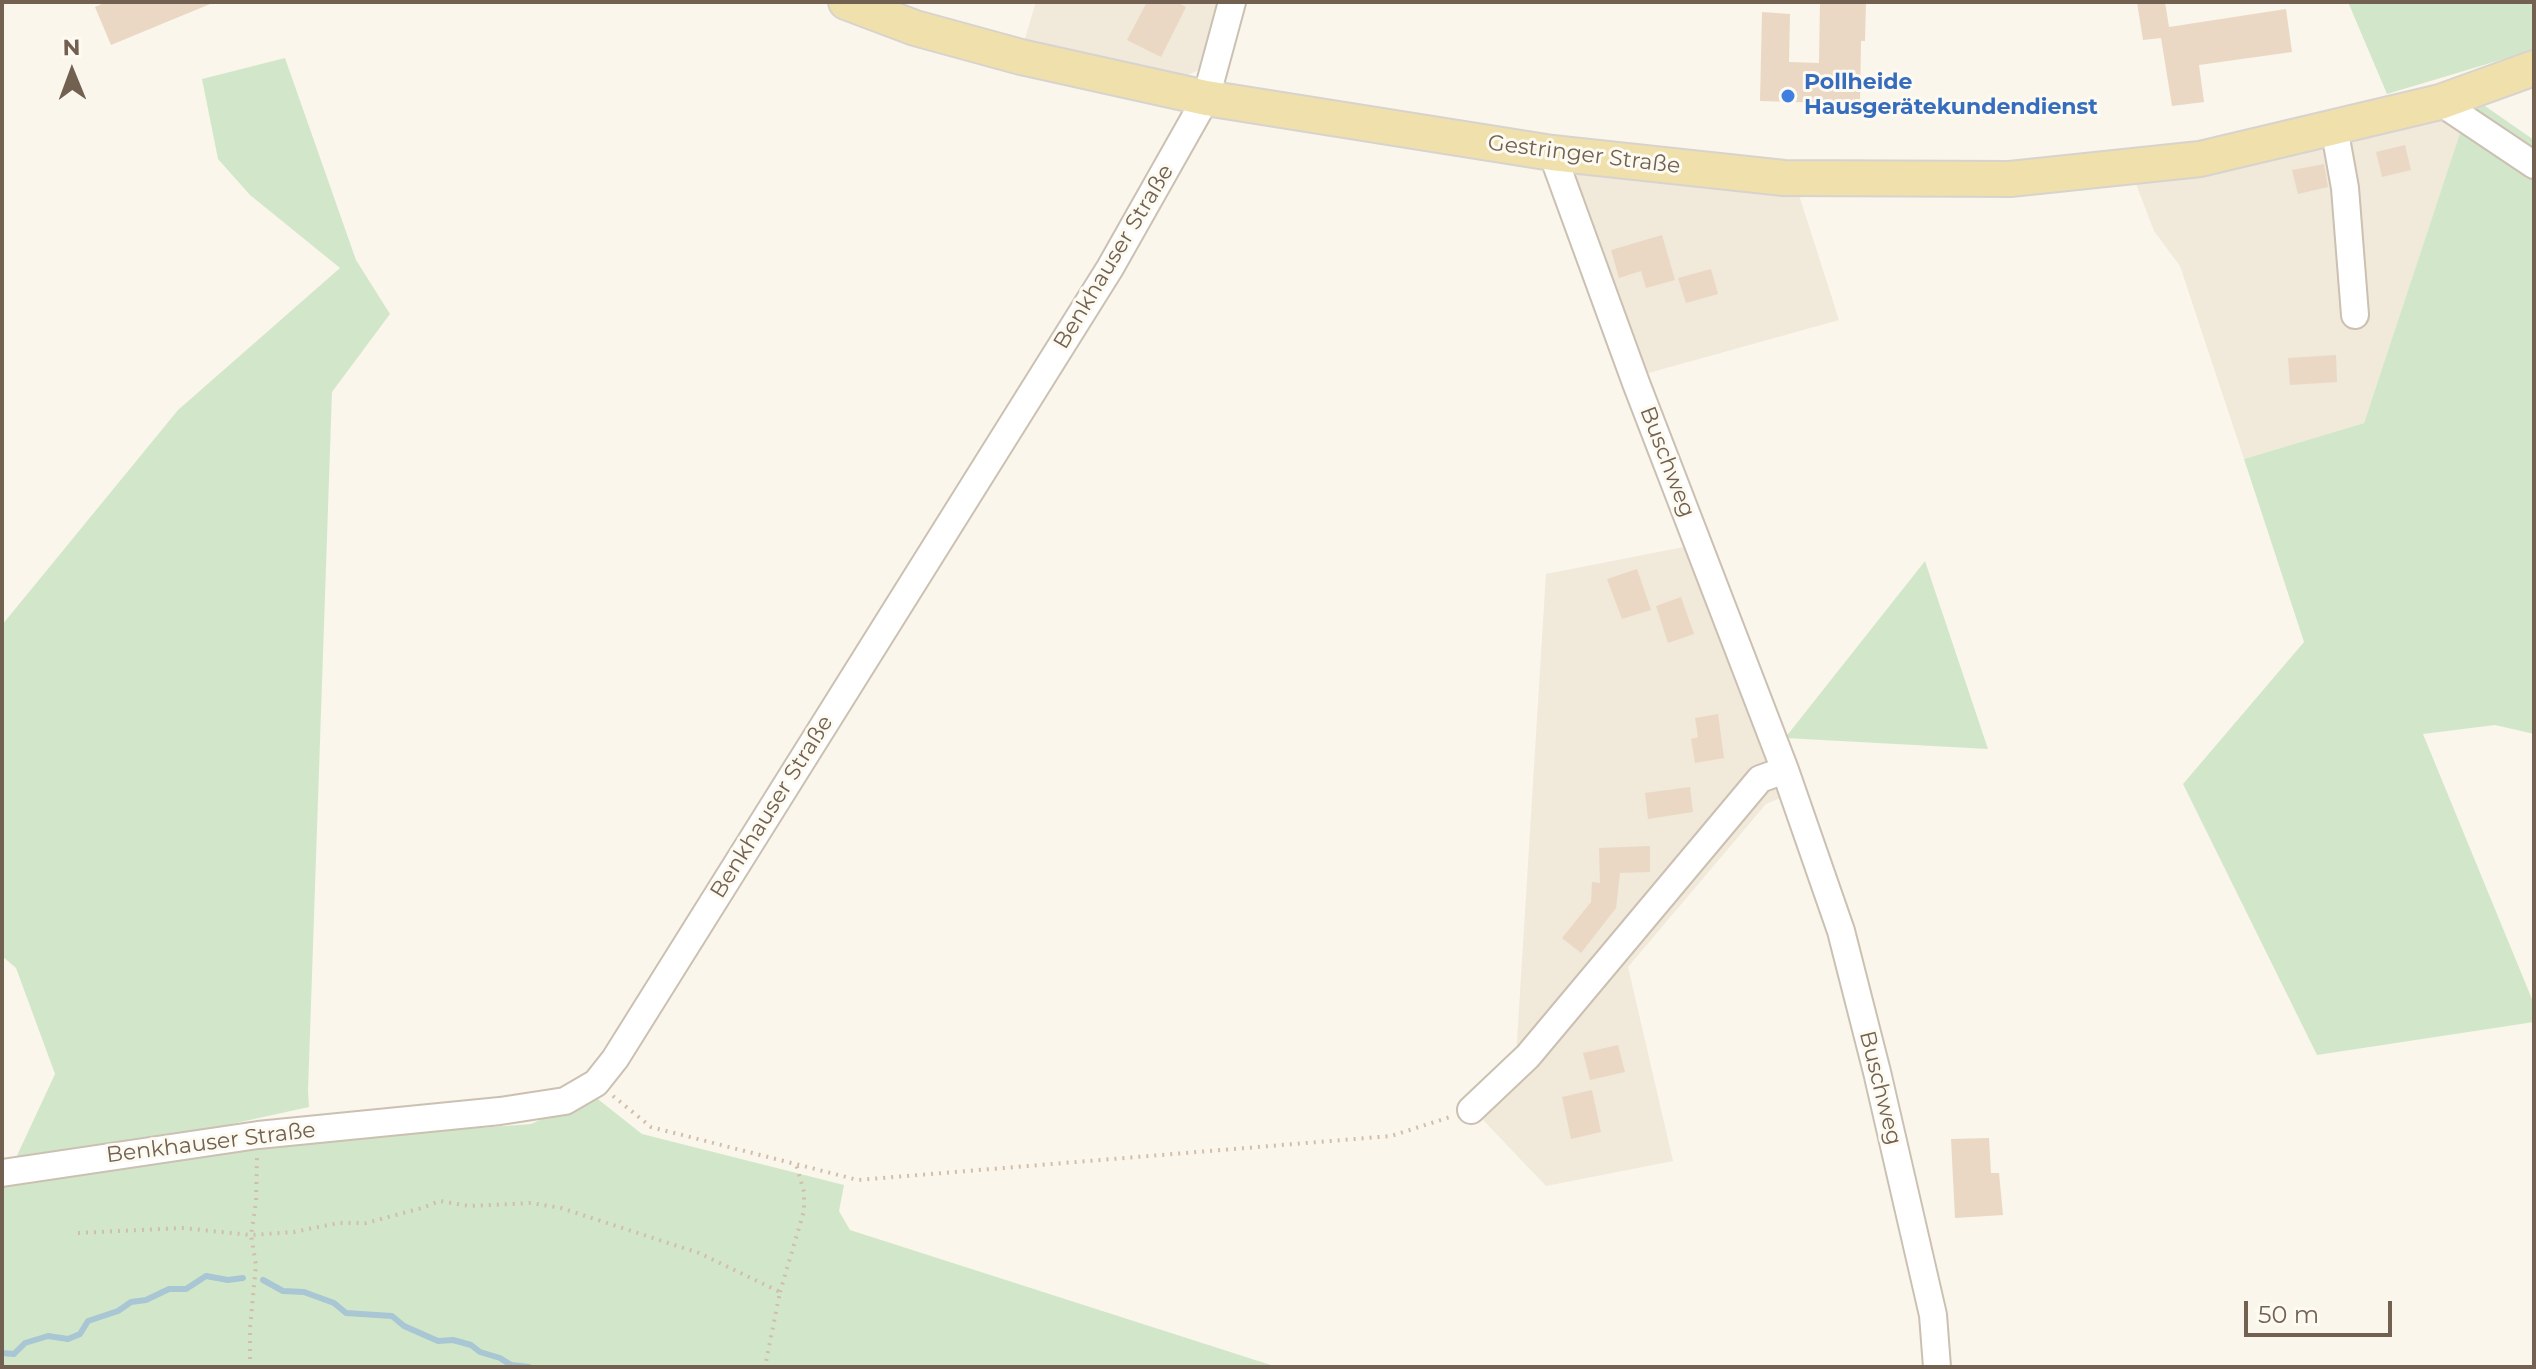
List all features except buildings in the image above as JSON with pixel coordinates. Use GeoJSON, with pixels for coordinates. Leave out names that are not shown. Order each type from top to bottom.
{"type":"FeatureCollection","features":[{"type":"Feature","properties":{"kind":"main road","name":"Gestringer Straße"},"geometry":{"type":"LineString","coordinates":[[846,2],[915,28],[990,49],[1105,78],[1206,98],[1552,153],[1784,178],[2010,179],[2200,159],[2440,102],[2534,68]]}},
{"type":"Feature","properties":{"kind":"street","name":"Benkhauser Straße"},"geometry":{"type":"LineString","coordinates":[[2,1173],[258,1135],[500,1111],[565,1101],[596,1083],[615,1059],[1110,268],[1206,98],[1232,2]]}},
{"type":"Feature","properties":{"kind":"street"},"geometry":{"type":"LineString","coordinates":[[2440,102],[2534,165]]}},
{"type":"Feature","properties":{"kind":"street"},"geometry":{"type":"LineString","coordinates":[[2334,127],[2345,188],[2355,315]]}},
{"type":"Feature","properties":{"kind":"street","name":"Buschweg"},"geometry":{"type":"LineString","coordinates":[[1552,153],[1636,383],[1785,770],[1841,931],[1874,1058],[1933,1315],[1937,1367]]}},
{"type":"Feature","properties":{"kind":"street"},"geometry":{"type":"LineString","coordinates":[[1471,1110],[1528,1056],[1760,779],[1785,770]]}},
{"type":"Feature","properties":{"kind":"path"},"geometry":{"type":"LineString","coordinates":[[596,1083],[651,1127],[858,1180],[1391,1136],[1471,1110]]}},
{"type":"Feature","properties":{"kind":"path"},"geometry":{"type":"LineString","coordinates":[[250,1367],[256,1265],[251,1235],[256,1202],[258,1135]]}},
{"type":"Feature","properties":{"kind":"path"},"geometry":{"type":"LineString","coordinates":[[765,1367],[780,1292],[804,1211],[804,1192],[796,1164]]}},
{"type":"Feature","properties":{"kind":"path"},"geometry":{"type":"LineString","coordinates":[[78,1233],[182,1228],[251,1235],[294,1232],[338,1223],[366,1223],[440,1201],[469,1206],[531,1203],[561,1208],[699,1253],[780,1292]]}},
{"type":"Feature","properties":{"kind":"shaded area"},"geometry":{"type":"Polygon","coordinates":[[[1036,2],[1224,2],[1212,54],[1197,71],[1176,80],[1023,45],[1036,2]]]}},
{"type":"Feature","properties":{"kind":"shaded area"},"geometry":{"type":"Polygon","coordinates":[[[2472,97],[2364,423],[2244,459],[2180,266],[2154,231],[2133,176],[2472,97]]]}},
{"type":"Feature","properties":{"kind":"shaded area"},"geometry":{"type":"Polygon","coordinates":[[[1569,171],[1799,195],[1839,320],[1645,374],[1569,171]]]}},
{"type":"Feature","properties":{"kind":"shaded area"},"geometry":{"type":"Polygon","coordinates":[[[1694,545],[1785,796],[1766,804],[1628,967],[1673,1161],[1546,1186],[1464,1100],[1516,1057],[1546,574],[1694,545]]]}},
{"type":"Feature","properties":{"kind":"green space"},"geometry":{"type":"Polygon","coordinates":[[[2348,2],[2534,2],[2534,50],[2387,94],[2348,2]]]}},
{"type":"Feature","properties":{"kind":"green space"},"geometry":{"type":"Polygon","coordinates":[[[285,58],[356,260],[390,314],[332,392],[309,1107],[145,1143],[14,1162],[55,1074],[16,968],[2,956],[2,625],[178,410],[340,268],[250,195],[218,159],[202,79],[285,58]]]}},
{"type":"Feature","properties":{"kind":"green space"},"geometry":{"type":"Polygon","coordinates":[[[2472,97],[2534,140],[2534,734],[2495,725],[2423,734],[2534,1004],[2534,1022],[2317,1055],[2183,784],[2304,642],[2244,459],[2364,423],[2472,97]]]}},
{"type":"Feature","properties":{"kind":"green space"},"geometry":{"type":"Polygon","coordinates":[[[1925,561],[1988,749],[1785,738],[1925,561]]]}},
{"type":"Feature","properties":{"kind":"green space"},"geometry":{"type":"Polygon","coordinates":[[[594,1096],[642,1134],[844,1185],[839,1211],[850,1230],[1277,1367],[2,1367],[2,1186],[333,1139],[531,1124],[594,1096]]]}},
{"type":"Feature","properties":{"kind":"waterway"},"geometry":{"type":"LineString","coordinates":[[2,1353],[14,1354],[25,1343],[48,1336],[68,1339],[80,1334],[88,1321],[169,1289],[186,1289],[206,1276],[228,1280],[243,1278]]}},
{"type":"Feature","properties":{"kind":"waterway"},"geometry":{"type":"LineString","coordinates":[[263,1280],[283,1291],[304,1292],[334,1303],[346,1313],[392,1316],[404,1326],[438,1341],[453,1340],[471,1345],[511,1365],[529,1367]]}},
{"type":"Feature","properties":{"kind":"place","name":"Pollheide Hausgerätekundendienst"},"geometry":{"type":"Point","coordinates":[1788,96]}}]}
